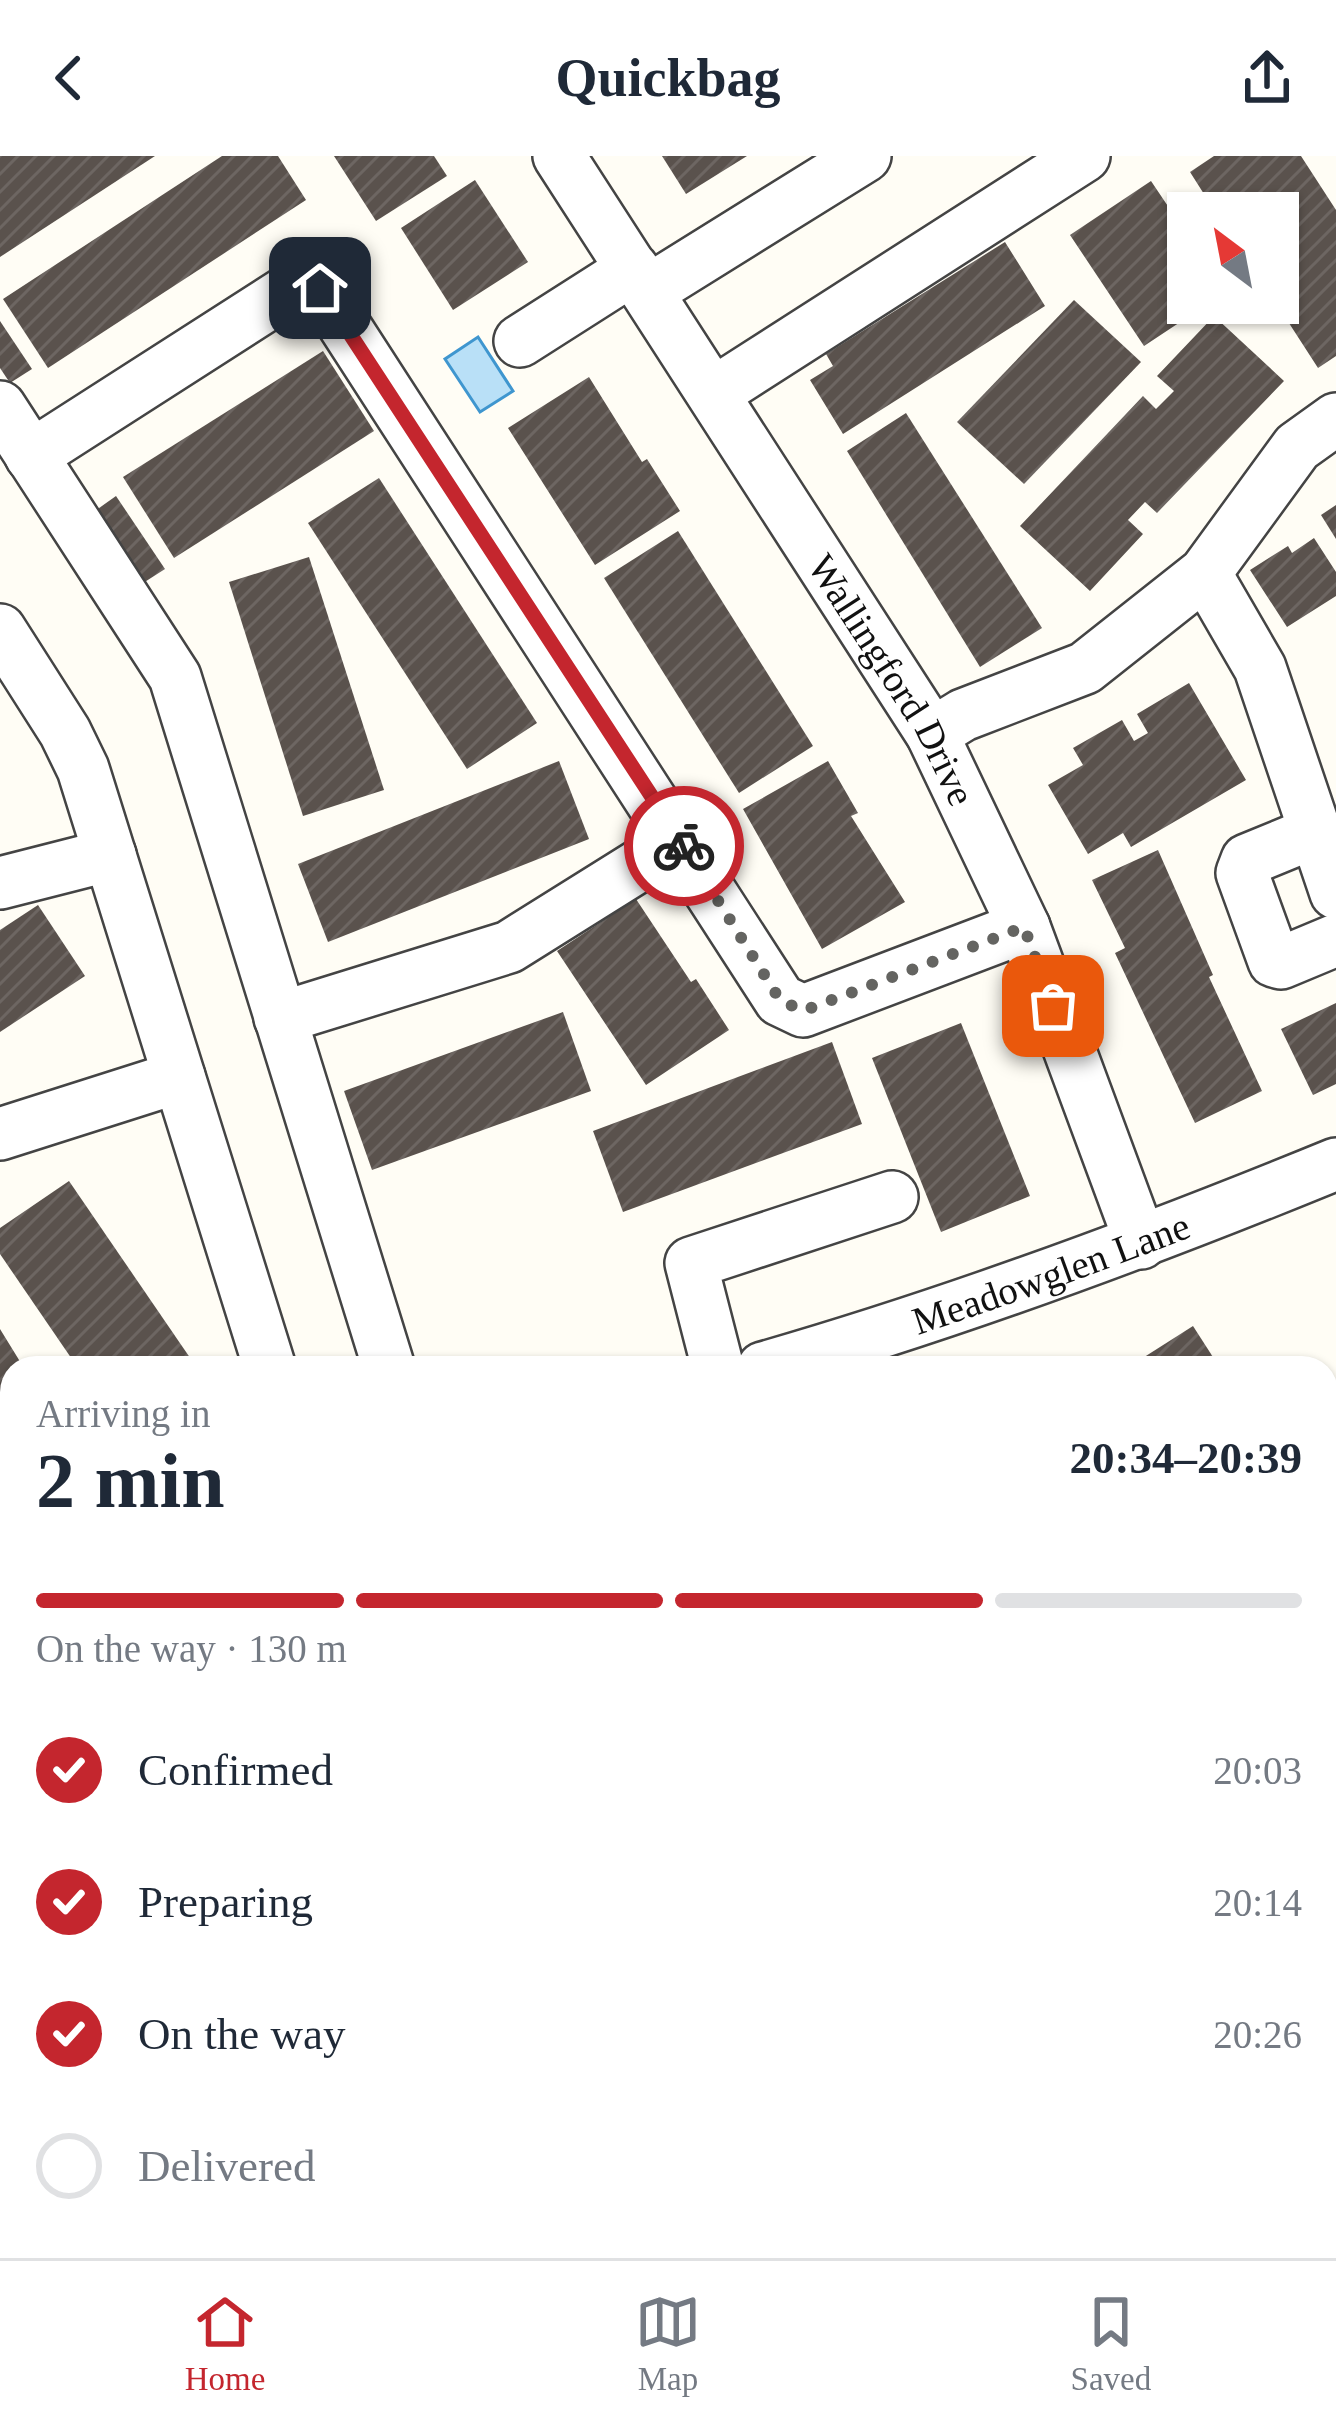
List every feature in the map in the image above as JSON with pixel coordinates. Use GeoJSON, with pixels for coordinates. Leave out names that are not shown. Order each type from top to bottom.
{"type":"FeatureCollection","features":[{"type":"Feature","properties":{"kind":"street","name":"Wallingford Drive"},"geometry":{"type":"LineString","coordinates":[[559,156],[932,734],[1024,927],[1141,1244]]}},
{"type":"Feature","properties":{"kind":"street"},"geometry":{"type":"LineString","coordinates":[[520,341],[865,156]]}},
{"type":"Feature","properties":{"kind":"street"},"geometry":{"type":"LineString","coordinates":[[714,393],[1084,156]]}},
{"type":"Feature","properties":{"kind":"street"},"geometry":{"type":"LineString","coordinates":[[31,455],[293,288],[320,288],[780,1000],[803,1011],[1024,927]]}},
{"type":"Feature","properties":{"kind":"street"},"geometry":{"type":"LineString","coordinates":[[0,407],[175,677],[385,1356]]}},
{"type":"Feature","properties":{"kind":"street"},"geometry":{"type":"LineString","coordinates":[[932,734],[963,715],[1085,668],[1205,572],[1297,447],[1336,419]]}},
{"type":"Feature","properties":{"kind":"street"},"geometry":{"type":"LineString","coordinates":[[1205,572],[1260,668],[1336,893]]}},
{"type":"Feature","properties":{"kind":"street"},"geometry":{"type":"LineString","coordinates":[[0,631],[65,732],[83,769],[266,1356]]}},
{"type":"Feature","properties":{"kind":"street"},"geometry":{"type":"LineString","coordinates":[[1315,832],[1247,860],[1242,873],[1274,961],[1281,963],[1336,940]]}},
{"type":"Feature","properties":{"kind":"street"},"geometry":{"type":"LineString","coordinates":[[280,1018],[509,947],[680,840]]}},
{"type":"Feature","properties":{"kind":"street"},"geometry":{"type":"LineString","coordinates":[[0,883],[110,855]]}},
{"type":"Feature","properties":{"kind":"street"},"geometry":{"type":"LineString","coordinates":[[0,1135],[179,1078]]}},
{"type":"Feature","properties":{"kind":"street","name":"Meadowglen Lane"},"geometry":{"type":"LineString","coordinates":[[805,1356],[1141,1244],[1336,1164]]}},
{"type":"Feature","properties":{"kind":"street"},"geometry":{"type":"LineString","coordinates":[[715,1356],[691,1263],[892,1197]]}},
{"type":"Feature","properties":{"kind":"water"},"geometry":{"type":"Polygon","coordinates":[[[478,337],[513,391],[480,412],[445,359],[478,337]]]}},
{"type":"Feature","properties":{"kind":"building"},"geometry":{"type":"Polygon","coordinates":[[[0,156],[155,156],[0,257],[0,156]]]}},
{"type":"Feature","properties":{"kind":"building"},"geometry":{"type":"Polygon","coordinates":[[[222,156],[278,156],[306,200],[48,368],[3,299],[222,156]]]}},
{"type":"Feature","properties":{"kind":"building"},"geometry":{"type":"Polygon","coordinates":[[[334,156],[434,156],[447,176],[376,221],[334,156]]]}},
{"type":"Feature","properties":{"kind":"building"},"geometry":{"type":"Polygon","coordinates":[[[662,156],[747,156],[686,194],[662,156]]]}},
{"type":"Feature","properties":{"kind":"building"},"geometry":{"type":"Polygon","coordinates":[[[1214,156],[1301,156],[1336,210],[1336,356],[1318,368],[1290,324],[1299,324],[1299,192],[1203,192],[1190,172],[1214,156]]]}},
{"type":"Feature","properties":{"kind":"building"},"geometry":{"type":"Polygon","coordinates":[[[475,180],[528,262],[453,310],[401,228],[475,180]]]}},
{"type":"Feature","properties":{"kind":"building"},"geometry":{"type":"Polygon","coordinates":[[[1151,181],[1167,205],[1167,324],[1177,324],[1144,346],[1070,235],[1151,181]]]}},
{"type":"Feature","properties":{"kind":"building"},"geometry":{"type":"Polygon","coordinates":[[[1005,242],[1045,306],[843,434],[810,380],[833,366],[826,354],[1005,242]]]}},
{"type":"Feature","properties":{"kind":"building"},"geometry":{"type":"Polygon","coordinates":[[[1074,300],[1141,362],[1024,484],[957,422],[1074,300]]]}},
{"type":"Feature","properties":{"kind":"building"},"geometry":{"type":"Polygon","coordinates":[[[0,321],[32,369],[10,383],[0,368],[0,321]]]}},
{"type":"Feature","properties":{"kind":"building"},"geometry":{"type":"Polygon","coordinates":[[[1206,324],[1223,324],[1284,381],[1157,513],[1145,502],[1128,520],[1143,534],[1090,591],[1020,526],[1143,396],[1156,409],[1174,391],[1157,376],[1206,324]]]}},
{"type":"Feature","properties":{"kind":"building"},"geometry":{"type":"Polygon","coordinates":[[[323,351],[374,431],[174,558],[123,477],[323,351]]]}},
{"type":"Feature","properties":{"kind":"building"},"geometry":{"type":"Polygon","coordinates":[[[589,377],[642,462],[647,459],[680,511],[595,565],[508,428],[589,377]]]}},
{"type":"Feature","properties":{"kind":"building"},"geometry":{"type":"Polygon","coordinates":[[[906,413],[1042,628],[980,667],[847,451],[906,413]]]}},
{"type":"Feature","properties":{"kind":"building"},"geometry":{"type":"Polygon","coordinates":[[[379,478],[537,723],[467,769],[308,523],[379,478]]]}},
{"type":"Feature","properties":{"kind":"building"},"geometry":{"type":"Polygon","coordinates":[[[116,496],[165,569],[140,585],[92,513],[116,496]]]}},
{"type":"Feature","properties":{"kind":"building"},"geometry":{"type":"Polygon","coordinates":[[[1336,505],[1336,539],[1321,515],[1336,505]]]}},
{"type":"Feature","properties":{"kind":"building"},"geometry":{"type":"Polygon","coordinates":[[[678,531],[813,746],[739,793],[604,578],[678,531]]]}},
{"type":"Feature","properties":{"kind":"building"},"geometry":{"type":"Polygon","coordinates":[[[1314,538],[1336,572],[1336,596],[1287,627],[1250,570],[1288,546],[1292,553],[1314,538]]]}},
{"type":"Feature","properties":{"kind":"building"},"geometry":{"type":"Polygon","coordinates":[[[309,557],[384,790],[303,816],[229,582],[309,557]]]}},
{"type":"Feature","properties":{"kind":"building"},"geometry":{"type":"Polygon","coordinates":[[[1189,683],[1246,780],[1131,847],[1123,833],[1088,854],[1048,785],[1083,765],[1073,748],[1122,720],[1134,741],[1148,733],[1137,714],[1189,683]]]}},
{"type":"Feature","properties":{"kind":"building"},"geometry":{"type":"Polygon","coordinates":[[[559,761],[589,839],[328,942],[298,864],[559,761]]]}},
{"type":"Feature","properties":{"kind":"building"},"geometry":{"type":"Polygon","coordinates":[[[828,761],[858,813],[851,816],[905,902],[822,949],[743,809],[828,761]]]}},
{"type":"Feature","properties":{"kind":"building"},"geometry":{"type":"Polygon","coordinates":[[[1158,850],[1262,1091],[1195,1123],[1115,953],[1125,948],[1092,880],[1158,850]]]}},
{"type":"Feature","properties":{"kind":"building"},"geometry":{"type":"Polygon","coordinates":[[[636,899],[729,1030],[646,1085],[557,951],[636,899]]]}},
{"type":"Feature","properties":{"kind":"building"},"geometry":{"type":"Polygon","coordinates":[[[38,905],[85,976],[0,1032],[0,930],[38,905]]]}},
{"type":"Feature","properties":{"kind":"building"},"geometry":{"type":"Polygon","coordinates":[[[1336,1003],[1336,1084],[1313,1095],[1281,1029],[1336,1003]]]}},
{"type":"Feature","properties":{"kind":"building"},"geometry":{"type":"Polygon","coordinates":[[[563,1012],[591,1091],[372,1170],[344,1091],[563,1012]]]}},
{"type":"Feature","properties":{"kind":"building"},"geometry":{"type":"Polygon","coordinates":[[[961,1023],[1030,1196],[941,1232],[872,1058],[961,1023]]]}},
{"type":"Feature","properties":{"kind":"building"},"geometry":{"type":"Polygon","coordinates":[[[832,1042],[862,1124],[623,1212],[593,1131],[832,1042]]]}},
{"type":"Feature","properties":{"kind":"building"},"geometry":{"type":"Polygon","coordinates":[[[69,1181],[189,1356],[70,1356],[0,1254],[0,1228],[69,1181]]]}},
{"type":"Feature","properties":{"kind":"building"},"geometry":{"type":"Polygon","coordinates":[[[1193,1326],[1212,1356],[1146,1356],[1193,1326]]]}},
{"type":"Feature","properties":{"kind":"building"},"geometry":{"type":"Polygon","coordinates":[[[0,1329],[17,1356],[0,1356],[0,1329]]]}},
{"type":"Feature","properties":{"kind":"way so far"},"geometry":{"type":"LineString","coordinates":[[684,846],[780,1000],[803,1011],[1024,927],[1053,1006]]}},
{"type":"Feature","properties":{"kind":"route"},"geometry":{"type":"LineString","coordinates":[[320,288],[684,846]]}}]}
